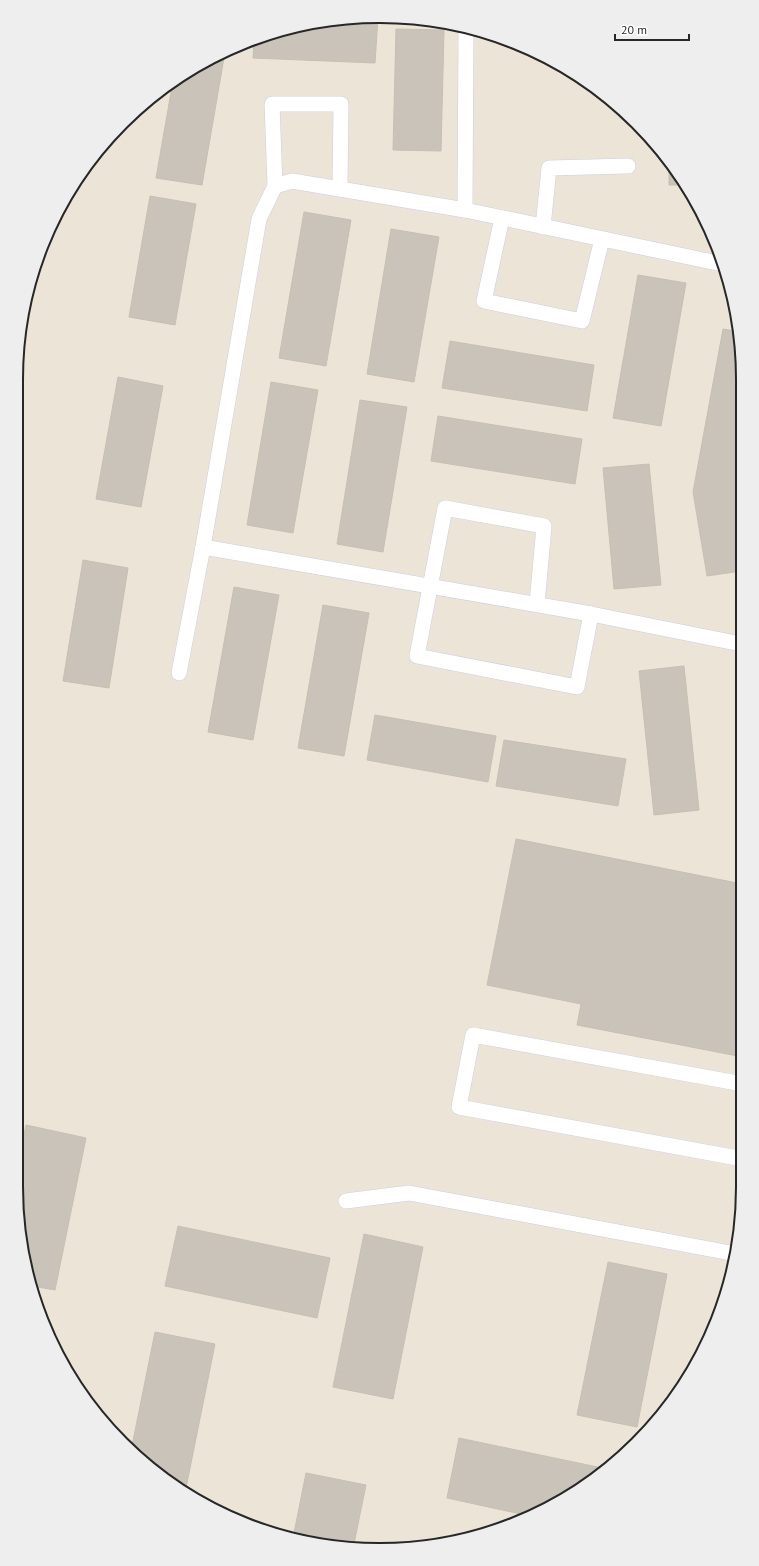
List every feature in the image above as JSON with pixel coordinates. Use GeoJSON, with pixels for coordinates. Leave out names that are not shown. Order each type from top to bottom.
{"type":"FeatureCollection","features":[{"type":"Feature","properties":{"kind":"lane"},"geometry":{"type":"LineString","coordinates":[[465,210],[466,34]]}},
{"type":"Feature","properties":{"kind":"lane"},"geometry":{"type":"LineString","coordinates":[[179,673],[203,547],[259,219],[275,186],[272,104],[341,104],[340,189]]}},
{"type":"Feature","properties":{"kind":"lane"},"geometry":{"type":"LineString","coordinates":[[543,227],[549,168],[628,166]]}},
{"type":"Feature","properties":{"kind":"lane"},"geometry":{"type":"LineString","coordinates":[[275,186],[292,181],[465,210],[716,263]]}},
{"type":"Feature","properties":{"kind":"lane"},"geometry":{"type":"LineString","coordinates":[[502,218],[484,301],[582,321],[602,239]]}},
{"type":"Feature","properties":{"kind":"lane"},"geometry":{"type":"LineString","coordinates":[[537,604],[544,526],[445,508],[417,656],[577,687],[591,614]]}},
{"type":"Feature","properties":{"kind":"lane"},"geometry":{"type":"LineString","coordinates":[[203,547],[430,587],[537,604],[736,643]]}},
{"type":"Feature","properties":{"kind":"lane"},"geometry":{"type":"LineString","coordinates":[[736,1083],[473,1034],[459,1107],[736,1158]]}},
{"type":"Feature","properties":{"kind":"lane"},"geometry":{"type":"LineString","coordinates":[[346,1201],[409,1193],[730,1253]]}},
{"type":"Feature","properties":{"kind":"building"},"geometry":{"type":"Polygon","coordinates":[[[378,23],[375,63],[253,58],[254,46],[287,35],[333,26],[378,23]]]}},
{"type":"Feature","properties":{"kind":"building"},"geometry":{"type":"Polygon","coordinates":[[[396,29],[444,30],[441,151],[393,150],[396,29]]]}},
{"type":"Feature","properties":{"kind":"building"},"geometry":{"type":"Polygon","coordinates":[[[224,59],[202,185],[156,178],[171,90],[201,71],[224,59]]]}},
{"type":"Feature","properties":{"kind":"building"},"geometry":{"type":"Polygon","coordinates":[[[669,172],[678,185],[669,185],[669,172]]]}},
{"type":"Feature","properties":{"kind":"building"},"geometry":{"type":"Polygon","coordinates":[[[150,196],[196,204],[175,325],[129,317],[150,196]]]}},
{"type":"Feature","properties":{"kind":"building"},"geometry":{"type":"Polygon","coordinates":[[[304,212],[351,220],[326,366],[279,358],[304,212]]]}},
{"type":"Feature","properties":{"kind":"building"},"geometry":{"type":"Polygon","coordinates":[[[391,229],[439,237],[414,382],[367,374],[391,229]]]}},
{"type":"Feature","properties":{"kind":"building"},"geometry":{"type":"Polygon","coordinates":[[[638,275],[686,283],[661,426],[613,418],[638,275]]]}},
{"type":"Feature","properties":{"kind":"building"},"geometry":{"type":"Polygon","coordinates":[[[723,329],[733,331],[736,380],[736,572],[707,576],[693,492],[723,329]]]}},
{"type":"Feature","properties":{"kind":"building"},"geometry":{"type":"Polygon","coordinates":[[[450,341],[594,365],[587,411],[442,388],[450,341]]]}},
{"type":"Feature","properties":{"kind":"building"},"geometry":{"type":"Polygon","coordinates":[[[118,377],[163,386],[141,507],[96,499],[118,377]]]}},
{"type":"Feature","properties":{"kind":"building"},"geometry":{"type":"Polygon","coordinates":[[[271,382],[318,390],[293,533],[247,525],[271,382]]]}},
{"type":"Feature","properties":{"kind":"building"},"geometry":{"type":"Polygon","coordinates":[[[360,400],[407,407],[383,552],[337,544],[360,400]]]}},
{"type":"Feature","properties":{"kind":"building"},"geometry":{"type":"Polygon","coordinates":[[[438,416],[582,439],[575,484],[431,461],[438,416]]]}},
{"type":"Feature","properties":{"kind":"building"},"geometry":{"type":"Polygon","coordinates":[[[649,464],[661,585],[614,589],[603,468],[649,464]]]}},
{"type":"Feature","properties":{"kind":"building"},"geometry":{"type":"Polygon","coordinates":[[[83,560],[128,568],[109,688],[63,681],[83,560]]]}},
{"type":"Feature","properties":{"kind":"building"},"geometry":{"type":"Polygon","coordinates":[[[234,587],[279,595],[253,740],[208,732],[234,587]]]}},
{"type":"Feature","properties":{"kind":"building"},"geometry":{"type":"Polygon","coordinates":[[[323,605],[369,613],[344,756],[298,748],[323,605]]]}},
{"type":"Feature","properties":{"kind":"building"},"geometry":{"type":"Polygon","coordinates":[[[684,666],[699,810],[654,815],[639,671],[684,666]]]}},
{"type":"Feature","properties":{"kind":"building"},"geometry":{"type":"Polygon","coordinates":[[[375,715],[496,736],[488,782],[367,760],[375,715]]]}},
{"type":"Feature","properties":{"kind":"building"},"geometry":{"type":"Polygon","coordinates":[[[504,740],[626,759],[618,806],[496,786],[504,740]]]}},
{"type":"Feature","properties":{"kind":"building"},"geometry":{"type":"Polygon","coordinates":[[[516,839],[736,883],[736,1056],[577,1025],[581,1004],[487,985],[516,839]]]}},
{"type":"Feature","properties":{"kind":"building"},"geometry":{"type":"Polygon","coordinates":[[[26,1125],[86,1138],[55,1290],[38,1287],[30,1256],[24,1210],[23,1140],[26,1125]]]}},
{"type":"Feature","properties":{"kind":"building"},"geometry":{"type":"Polygon","coordinates":[[[178,1226],[330,1258],[317,1318],[165,1286],[178,1226]]]}},
{"type":"Feature","properties":{"kind":"building"},"geometry":{"type":"Polygon","coordinates":[[[364,1234],[423,1247],[393,1399],[333,1387],[364,1234]]]}},
{"type":"Feature","properties":{"kind":"building"},"geometry":{"type":"Polygon","coordinates":[[[608,1262],[667,1274],[637,1427],[577,1415],[608,1262]]]}},
{"type":"Feature","properties":{"kind":"building"},"geometry":{"type":"Polygon","coordinates":[[[155,1332],[215,1344],[186,1486],[144,1455],[132,1444],[155,1332]]]}},
{"type":"Feature","properties":{"kind":"building"},"geometry":{"type":"Polygon","coordinates":[[[459,1438],[599,1467],[578,1483],[558,1495],[520,1514],[447,1498],[459,1438]]]}},
{"type":"Feature","properties":{"kind":"building"},"geometry":{"type":"Polygon","coordinates":[[[306,1473],[366,1485],[354,1542],[333,1540],[294,1533],[306,1473]]]}}]}
